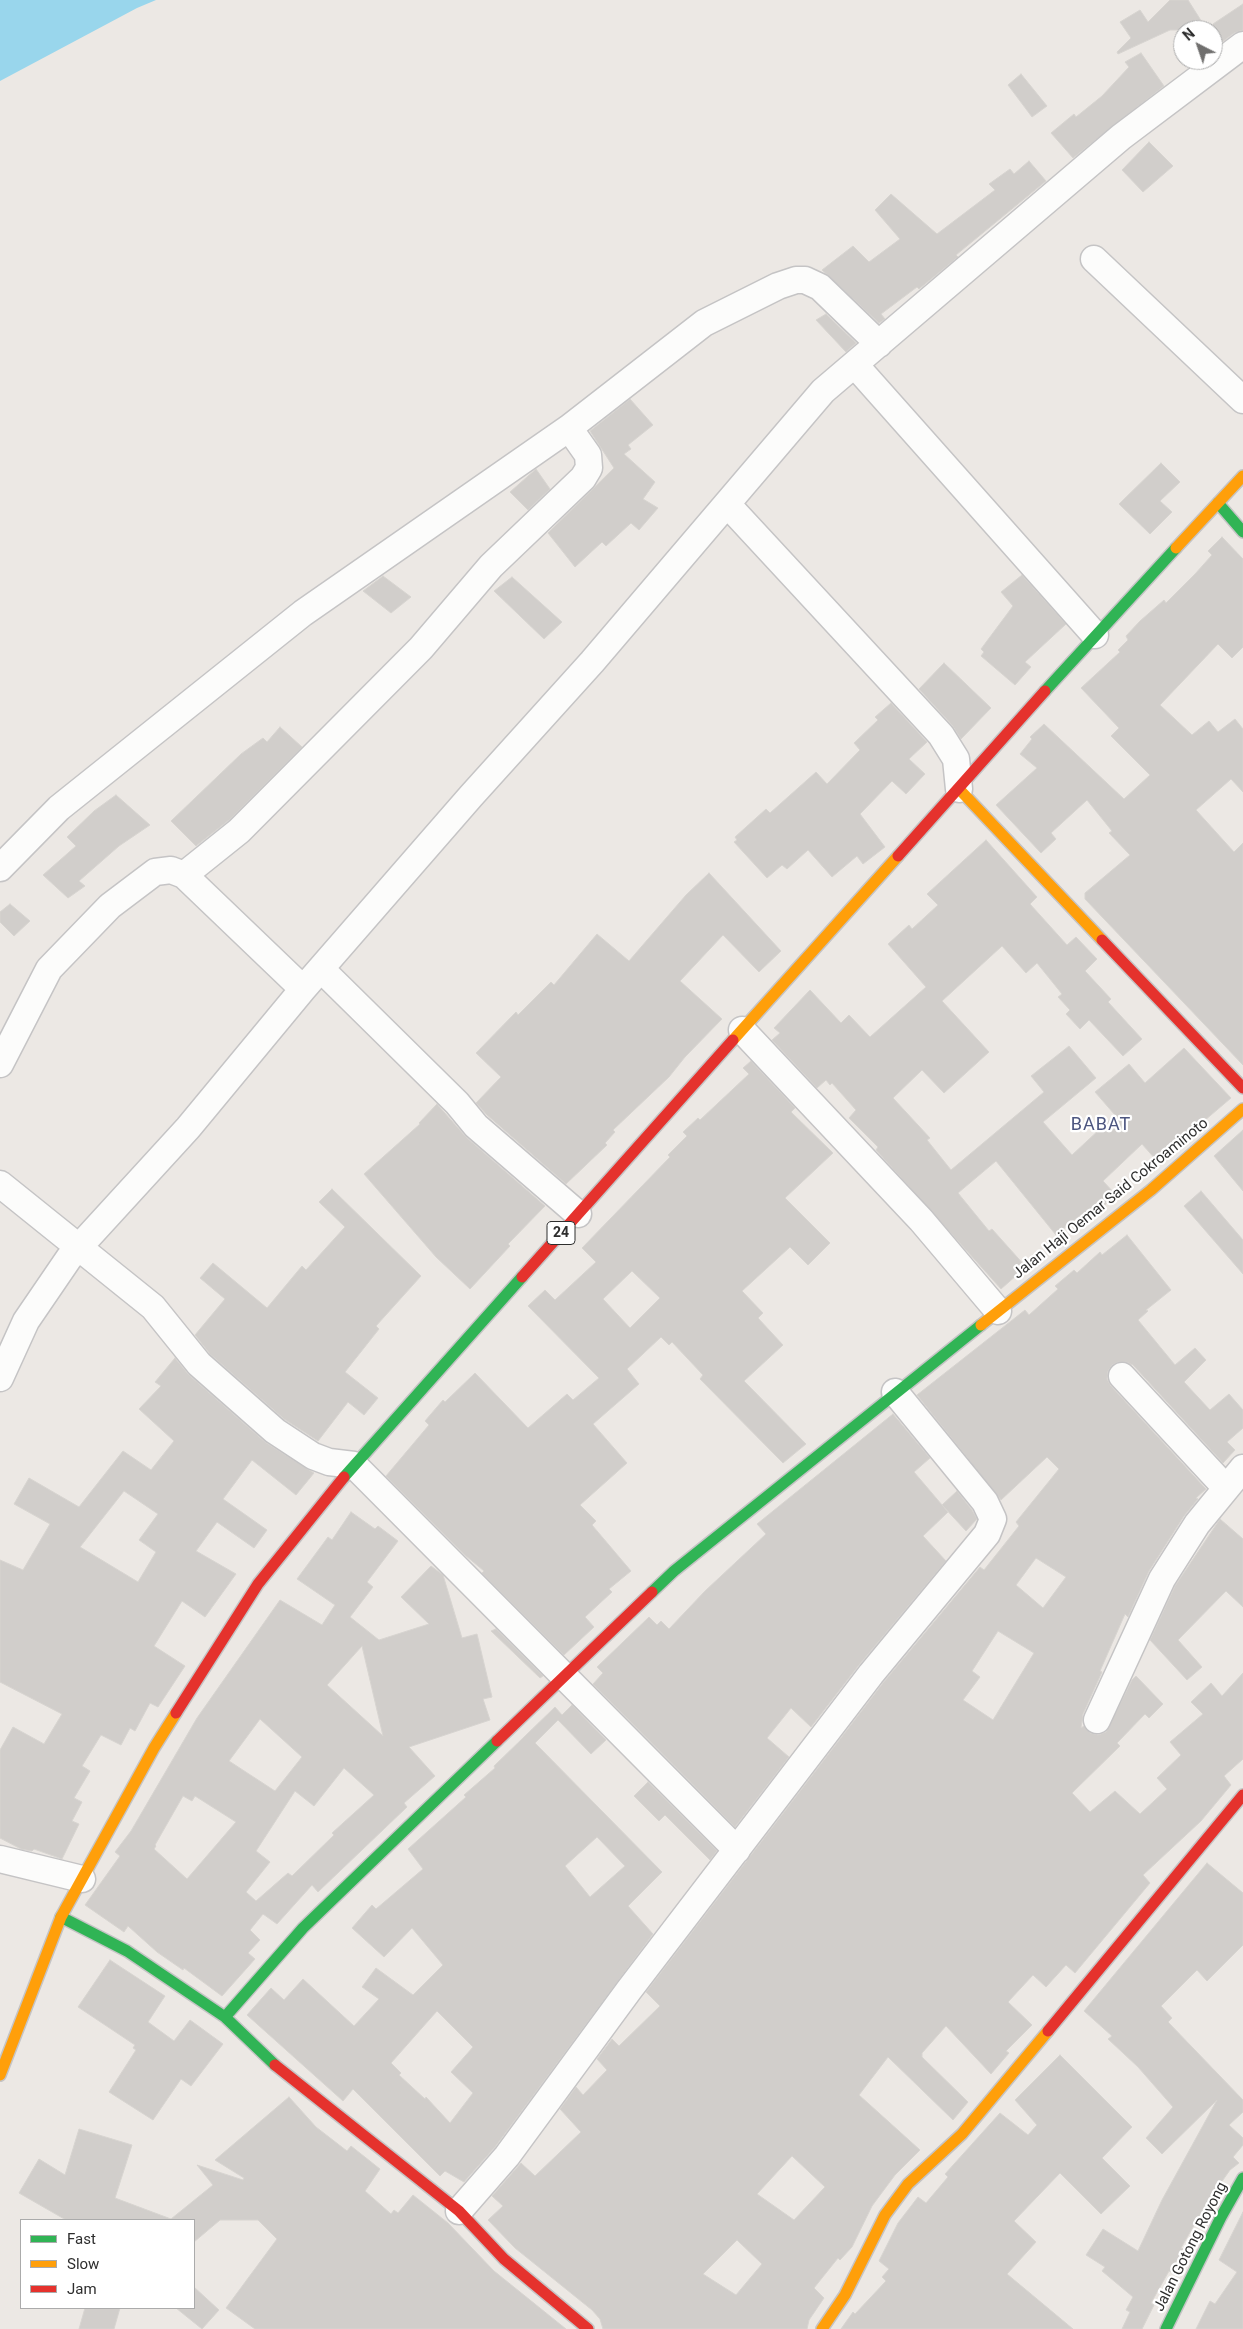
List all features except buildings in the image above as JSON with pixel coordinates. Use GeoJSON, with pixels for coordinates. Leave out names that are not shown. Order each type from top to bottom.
{"type":"FeatureCollection","features":[{"type":"Feature","properties":{"kind":"main road","name":"24"},"geometry":{"type":"LineString","coordinates":[[0,2075],[61,1917],[154,1748],[258,1584],[354,1465],[1095,635],[1243,476]]}},
{"type":"Feature","properties":{"kind":"main road"},"geometry":{"type":"LineString","coordinates":[[1218,503],[1243,532]]}},
{"type":"Feature","properties":{"kind":"main road"},"geometry":{"type":"LineString","coordinates":[[959,789],[1243,1088]]}},
{"type":"Feature","properties":{"kind":"main road","name":"Jalan Haji Oemar Said Cokroaminoto"},"geometry":{"type":"LineString","coordinates":[[225,2017],[303,1928],[674,1571],[895,1392],[1151,1190],[1243,1109]]}},
{"type":"Feature","properties":{"kind":"main road"},"geometry":{"type":"LineString","coordinates":[[822,2329],[845,2295],[885,2216],[908,2184],[962,2134],[1243,1796]]}},
{"type":"Feature","properties":{"kind":"main road"},"geometry":{"type":"LineString","coordinates":[[61,1917],[127,1951],[225,2017],[266,2057],[302,2087],[459,2211],[504,2259],[582,2322],[588,2329]]}},
{"type":"Feature","properties":{"kind":"main road","name":"Jalan Gotong Royong"},"geometry":{"type":"LineString","coordinates":[[1166,2329],[1221,2217],[1243,2178]]}},
{"type":"Feature","properties":{"kind":"street"},"geometry":{"type":"LineString","coordinates":[[0,1378],[26,1321],[79,1248],[188,1128],[303,989],[471,796],[586,669],[823,391],[879,344],[936,292],[1113,143],[1243,45]]}},
{"type":"Feature","properties":{"kind":"street"},"geometry":{"type":"LineString","coordinates":[[1094,259],[1243,400]]}},
{"type":"Feature","properties":{"kind":"street"},"geometry":{"type":"LineString","coordinates":[[0,868],[60,808],[303,613],[569,428],[704,323],[778,286],[796,280],[805,280],[820,287],[879,344]]}},
{"type":"Feature","properties":{"kind":"street"},"geometry":{"type":"LineString","coordinates":[[855,365],[1095,635]]}},
{"type":"Feature","properties":{"kind":"street"},"geometry":{"type":"LineString","coordinates":[[184,875],[239,831],[344,727],[421,648],[491,566],[583,478],[589,468],[588,455],[569,428]]}},
{"type":"Feature","properties":{"kind":"street"},"geometry":{"type":"LineString","coordinates":[[727,504],[941,735],[956,759],[959,789]]}},
{"type":"Feature","properties":{"kind":"street"},"geometry":{"type":"LineString","coordinates":[[0,1064],[49,969],[110,906],[155,872],[171,870],[184,875],[303,989]]}},
{"type":"Feature","properties":{"kind":"street"},"geometry":{"type":"LineString","coordinates":[[321,969],[457,1103],[476,1126],[578,1214]]}},
{"type":"Feature","properties":{"kind":"street"},"geometry":{"type":"LineString","coordinates":[[742,1030],[921,1220],[998,1310]]}},
{"type":"Feature","properties":{"kind":"street"},"geometry":{"type":"LineString","coordinates":[[0,1184],[153,1307],[199,1364],[275,1431],[313,1456],[329,1462],[354,1465],[737,1850]]}},
{"type":"Feature","properties":{"kind":"street"},"geometry":{"type":"LineString","coordinates":[[1122,1376],[1226,1488]]}},
{"type":"Feature","properties":{"kind":"street"},"geometry":{"type":"LineString","coordinates":[[459,2211],[507,2156],[634,1983],[871,1674],[987,1534],[994,1519],[986,1502],[895,1392]]}},
{"type":"Feature","properties":{"kind":"street"},"geometry":{"type":"LineString","coordinates":[[1097,1720],[1162,1578],[1197,1524],[1243,1468]]}},
{"type":"Feature","properties":{"kind":"street"},"geometry":{"type":"LineString","coordinates":[[0,1860],[82,1879]]}},
{"type":"Feature","properties":{"kind":"water"},"geometry":{"type":"Polygon","coordinates":[[[0,0],[156,0],[137,8],[0,81],[0,0]]]}},
{"type":"Feature","properties":{"kind":"traffic: fast"},"geometry":{"type":"LineString","coordinates":[[1218,503],[1243,532]]}},
{"type":"Feature","properties":{"kind":"traffic: fast"},"geometry":{"type":"LineString","coordinates":[[1045,691],[1176,548]]}},
{"type":"Feature","properties":{"kind":"traffic: fast"},"geometry":{"type":"LineString","coordinates":[[344,1477],[522,1277]]}},
{"type":"Feature","properties":{"kind":"traffic: fast"},"geometry":{"type":"LineString","coordinates":[[652,1592],[674,1571],[981,1325]]}},
{"type":"Feature","properties":{"kind":"traffic: fast"},"geometry":{"type":"LineString","coordinates":[[225,2017],[303,1928],[497,1741]]}},
{"type":"Feature","properties":{"kind":"traffic: fast"},"geometry":{"type":"LineString","coordinates":[[61,1917],[127,1951],[225,2017],[275,2065]]}},
{"type":"Feature","properties":{"kind":"traffic: fast"},"geometry":{"type":"LineString","coordinates":[[1166,2329],[1221,2217],[1243,2178]]}},
{"type":"Feature","properties":{"kind":"traffic: slow"},"geometry":{"type":"LineString","coordinates":[[1176,548],[1243,476]]}},
{"type":"Feature","properties":{"kind":"traffic: slow"},"geometry":{"type":"LineString","coordinates":[[959,789],[1102,940]]}},
{"type":"Feature","properties":{"kind":"traffic: slow"},"geometry":{"type":"LineString","coordinates":[[733,1040],[898,856]]}},
{"type":"Feature","properties":{"kind":"traffic: slow"},"geometry":{"type":"LineString","coordinates":[[981,1325],[1151,1190],[1243,1109]]}},
{"type":"Feature","properties":{"kind":"traffic: slow"},"geometry":{"type":"LineString","coordinates":[[0,2075],[61,1917],[154,1748],[176,1713]]}},
{"type":"Feature","properties":{"kind":"traffic: slow"},"geometry":{"type":"LineString","coordinates":[[822,2329],[845,2295],[885,2215],[908,2184],[962,2134],[1048,2031]]}},
{"type":"Feature","properties":{"kind":"traffic: jam"},"geometry":{"type":"LineString","coordinates":[[898,856],[1045,691]]}},
{"type":"Feature","properties":{"kind":"traffic: jam"},"geometry":{"type":"LineString","coordinates":[[1102,940],[1243,1088]]}},
{"type":"Feature","properties":{"kind":"traffic: jam"},"geometry":{"type":"LineString","coordinates":[[522,1277],[733,1040]]}},
{"type":"Feature","properties":{"kind":"traffic: jam"},"geometry":{"type":"LineString","coordinates":[[176,1713],[258,1584],[344,1477]]}},
{"type":"Feature","properties":{"kind":"traffic: jam"},"geometry":{"type":"LineString","coordinates":[[497,1741],[652,1592]]}},
{"type":"Feature","properties":{"kind":"traffic: jam"},"geometry":{"type":"LineString","coordinates":[[1048,2031],[1243,1795]]}},
{"type":"Feature","properties":{"kind":"traffic: jam"},"geometry":{"type":"LineString","coordinates":[[275,2065],[459,2211],[504,2259],[588,2329]]}},
{"type":"Feature","properties":{"kind":"district","name":"BABAT"},"geometry":{"type":"Point","coordinates":[1101,1125]}}]}
